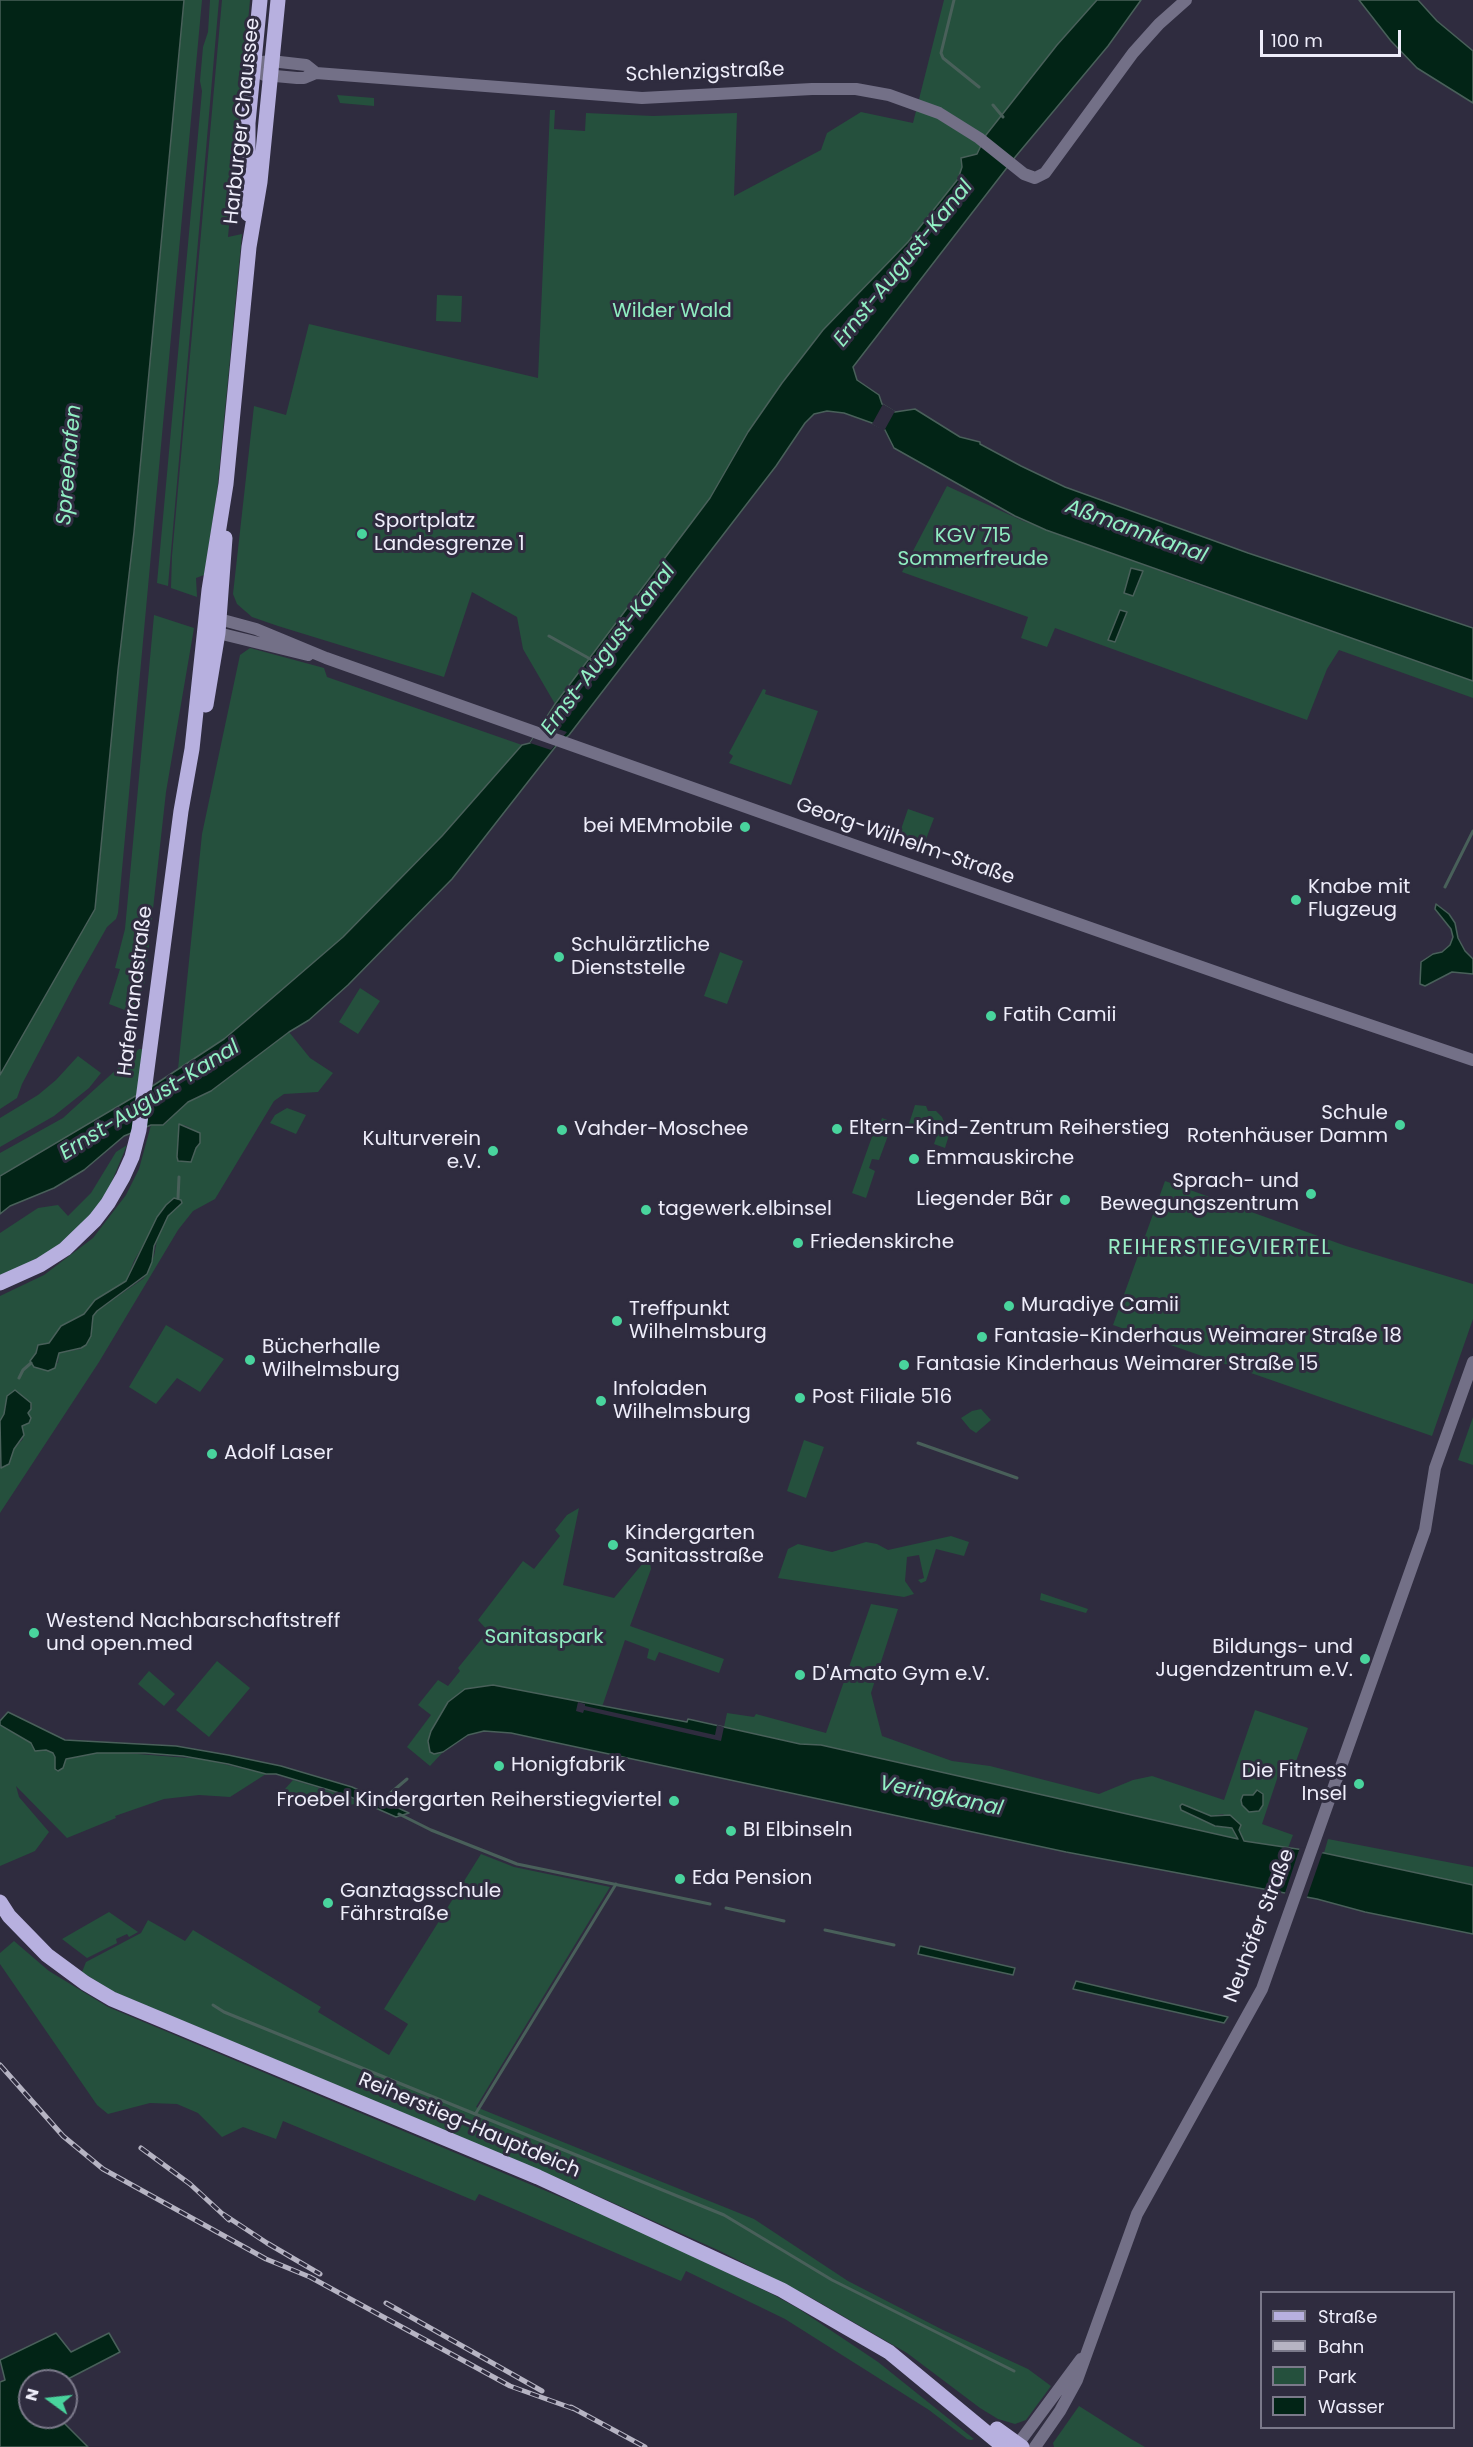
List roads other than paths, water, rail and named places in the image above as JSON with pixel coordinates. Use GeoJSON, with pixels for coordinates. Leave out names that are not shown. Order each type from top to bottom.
{"type":"FeatureCollection","features":[{"type":"Feature","properties":{"kind":"main road","name":"Harburger Chaussee"},"geometry":{"type":"LineString","coordinates":[[249,247],[247,163],[260,0]]}},
{"type":"Feature","properties":{"kind":"main road","name":"Harburger Chaussee"},"geometry":{"type":"LineString","coordinates":[[216,652],[214,625],[224,562],[226,484],[249,247],[260,182],[278,0]]}},
{"type":"Feature","properties":{"kind":"main road","name":"Hafenrandstraße"},"geometry":{"type":"LineString","coordinates":[[0,1283],[40,1265],[65,1249],[86,1230],[116,1190],[137,1139],[146,1087],[178,834],[214,625]]}},
{"type":"Feature","properties":{"kind":"main road","name":"Hafenrandstraße"},"geometry":{"type":"LineString","coordinates":[[192,749],[204,714],[216,652]]}},
{"type":"Feature","properties":{"kind":"main road","name":"Reiherstieg-Hauptdeich"},"geometry":{"type":"LineString","coordinates":[[0,1902],[24,1932],[52,1960],[112,1999],[538,2177],[791,2295],[889,2352],[990,2440],[1015,2446]]}},
{"type":"Feature","properties":{"kind":"main road","name":"Reiherstieg-Hauptdeich"},"geometry":{"type":"LineString","coordinates":[[929,2385],[967,2406],[1015,2446]]}},
{"type":"Feature","properties":{"kind":"street","name":"Schlenzigstraße"},"geometry":{"type":"LineString","coordinates":[[253,68],[258,73],[271,68],[304,78],[316,73],[642,98],[812,89],[856,89],[889,95],[922,106],[962,126],[1028,176],[1035,178],[1041,176],[1048,168],[1133,53],[1159,24],[1186,0]]}},
{"type":"Feature","properties":{"kind":"street","name":"Georg-Wilhelm-Straße"},"geometry":{"type":"LineString","coordinates":[[214,625],[301,654],[326,658],[1281,995],[1473,1060]]}},
{"type":"Feature","properties":{"kind":"street","name":"Neuhöfer Straße"},"geometry":{"type":"LineString","coordinates":[[1035,2447],[1070,2395],[1137,2214],[1254,2007],[1267,1978],[1425,1530],[1435,1468],[1473,1362]]}},
{"type":"Feature","properties":{"kind":"street","name":"Neuhöfer Straße"},"geometry":{"type":"LineString","coordinates":[[1430,1504],[1473,1386]]}},
{"type":"Feature","properties":{"kind":"street","name":"Neuhöfer Straße"},"geometry":{"type":"LineString","coordinates":[[1015,2446],[1090,2345]]}},
{"type":"Feature","properties":{"kind":"water","name":"Spreehafen"},"geometry":{"type":"Polygon","coordinates":[[[0,0],[184,0],[134,532],[95,909],[0,1075],[0,0]]]}},
{"type":"Feature","properties":{"kind":"water"},"geometry":{"type":"Polygon","coordinates":[[[1097,0],[1141,0],[1108,46],[1016,156],[853,367],[857,380],[879,395],[882,404],[895,412],[915,409],[960,437],[980,442],[1021,466],[1065,487],[1248,553],[1473,628],[1473,681],[1046,530],[1015,516],[894,448],[885,430],[872,423],[844,413],[827,411],[814,414],[569,735],[556,746],[452,879],[348,985],[309,1020],[289,1032],[211,1091],[188,1102],[163,1125],[151,1125],[124,1136],[84,1170],[54,1188],[10,1206],[0,1214],[0,1176],[154,1085],[224,1039],[343,937],[442,836],[522,745],[530,743],[555,704],[710,498],[748,432],[782,383],[823,330],[908,242],[958,179],[962,167],[961,158],[977,154],[986,135],[1057,45],[1097,0]]]}},
{"type":"Feature","properties":{"kind":"water"},"geometry":{"type":"Polygon","coordinates":[[[1359,0],[1418,0],[1437,21],[1473,51],[1473,103],[1417,68],[1391,41],[1359,0]]]}},
{"type":"Feature","properties":{"kind":"water"},"geometry":{"type":"Polygon","coordinates":[[[1131,568],[1143,571],[1133,596],[1124,593],[1131,568]]]}},
{"type":"Feature","properties":{"kind":"water"},"geometry":{"type":"Polygon","coordinates":[[[1120,610],[1127,612],[1115,642],[1108,640],[1120,610]]]}},
{"type":"Feature","properties":{"kind":"water"},"geometry":{"type":"Polygon","coordinates":[[[1436,904],[1449,914],[1455,923],[1458,938],[1465,951],[1473,959],[1473,974],[1452,972],[1425,986],[1420,984],[1421,962],[1433,954],[1442,952],[1450,945],[1453,937],[1451,929],[1435,909],[1436,904]]]}},
{"type":"Feature","properties":{"kind":"water"},"geometry":{"type":"Polygon","coordinates":[[[179,1124],[200,1133],[200,1143],[191,1162],[178,1161],[179,1124]]]}},
{"type":"Feature","properties":{"kind":"water"},"geometry":{"type":"Polygon","coordinates":[[[174,1198],[181,1200],[182,1203],[168,1216],[154,1246],[152,1262],[147,1274],[97,1311],[93,1316],[91,1336],[86,1345],[59,1353],[55,1368],[48,1371],[34,1367],[30,1361],[38,1345],[49,1343],[61,1326],[84,1314],[95,1300],[126,1281],[157,1217],[174,1198]]]}},
{"type":"Feature","properties":{"kind":"water"},"geometry":{"type":"Polygon","coordinates":[[[15,1390],[31,1403],[28,1413],[31,1418],[29,1423],[22,1426],[24,1435],[14,1449],[9,1464],[1,1468],[0,1421],[4,1414],[7,1396],[15,1390]]]}},
{"type":"Feature","properties":{"kind":"water","name":"Veringkanal"},"geometry":{"type":"Polygon","coordinates":[[[493,1685],[687,1722],[688,1719],[800,1744],[821,1745],[1238,1839],[1232,1828],[1215,1826],[1181,1810],[1180,1806],[1182,1804],[1211,1816],[1230,1815],[1241,1825],[1239,1830],[1244,1841],[1324,1853],[1473,1885],[1473,1934],[1365,1912],[1317,1899],[1066,1852],[511,1733],[484,1731],[468,1735],[443,1752],[434,1754],[430,1752],[428,1741],[431,1731],[448,1702],[465,1689],[493,1685]]]}},
{"type":"Feature","properties":{"kind":"water"},"geometry":{"type":"Polygon","coordinates":[[[8,1712],[65,1740],[176,1746],[281,1766],[352,1787],[409,1813],[396,1817],[346,1795],[276,1774],[266,1774],[183,1756],[97,1753],[66,1759],[63,1768],[58,1771],[55,1769],[53,1753],[46,1750],[35,1751],[31,1743],[0,1725],[0,1721],[8,1712]]]}},
{"type":"Feature","properties":{"kind":"water"},"geometry":{"type":"Polygon","coordinates":[[[1257,1790],[1263,1794],[1263,1805],[1259,1811],[1249,1812],[1242,1805],[1241,1800],[1243,1795],[1253,1795],[1257,1790]]]}},
{"type":"Feature","properties":{"kind":"water"},"geometry":{"type":"Polygon","coordinates":[[[920,1946],[1015,1968],[1013,1975],[918,1954],[920,1946]]]}},
{"type":"Feature","properties":{"kind":"water"},"geometry":{"type":"Polygon","coordinates":[[[1076,1981],[1228,2017],[1224,2023],[1073,1989],[1076,1981]]]}},
{"type":"Feature","properties":{"kind":"water"},"geometry":{"type":"Polygon","coordinates":[[[56,2333],[71,2352],[109,2333],[120,2352],[78,2374],[78,2369],[18,2369],[18,2429],[70,2429],[88,2447],[0,2447],[0,2382],[5,2380],[0,2360],[56,2333]]]}},
{"type":"Feature","properties":{"kind":"waterway"},"geometry":{"type":"LineString","coordinates":[[954,0],[941,53],[943,58],[979,87]]}},
{"type":"Feature","properties":{"kind":"waterway"},"geometry":{"type":"LineString","coordinates":[[993,105],[1003,117]]}},
{"type":"Feature","properties":{"kind":"waterway","name":"Ernst-August-Kanal"},"geometry":{"type":"LineString","coordinates":[[549,636],[592,660]]}},
{"type":"Feature","properties":{"kind":"waterway"},"geometry":{"type":"LineString","coordinates":[[1445,887],[1473,831]]}},
{"type":"Feature","properties":{"kind":"waterway"},"geometry":{"type":"LineString","coordinates":[[178,1198],[179,1177]]}},
{"type":"Feature","properties":{"kind":"waterway"},"geometry":{"type":"LineString","coordinates":[[19,1378],[23,1370],[31,1363]]}},
{"type":"Feature","properties":{"kind":"waterway"},"geometry":{"type":"LineString","coordinates":[[918,1443],[1017,1478]]}},
{"type":"Feature","properties":{"kind":"waterway"},"geometry":{"type":"LineString","coordinates":[[376,1799],[387,1796],[407,1779]]}},
{"type":"Feature","properties":{"kind":"waterway"},"geometry":{"type":"LineString","coordinates":[[399,1814],[431,1830],[517,1864],[710,1904]]}},
{"type":"Feature","properties":{"kind":"waterway"},"geometry":{"type":"LineString","coordinates":[[476,2113],[616,1884]]}},
{"type":"Feature","properties":{"kind":"waterway"},"geometry":{"type":"LineString","coordinates":[[726,1908],[784,1921]]}},
{"type":"Feature","properties":{"kind":"waterway"},"geometry":{"type":"LineString","coordinates":[[825,1930],[894,1945]]}},
{"type":"Feature","properties":{"kind":"waterway"},"geometry":{"type":"LineString","coordinates":[[213,2005],[224,2012],[724,2215],[832,2280],[1014,2371]]}},
{"type":"Feature","properties":{"kind":"railway"},"geometry":{"type":"LineString","coordinates":[[0,2065],[63,2136],[103,2169],[266,2259],[310,2277],[510,2386],[577,2410]]}},
{"type":"Feature","properties":{"kind":"railway"},"geometry":{"type":"LineString","coordinates":[[141,2148],[190,2184],[229,2220]]}},
{"type":"Feature","properties":{"kind":"railway"},"geometry":{"type":"LineString","coordinates":[[223,2214],[320,2274]]}},
{"type":"Feature","properties":{"kind":"railway"},"geometry":{"type":"LineString","coordinates":[[386,2303],[542,2391]]}},
{"type":"Feature","properties":{"kind":"railway"},"geometry":{"type":"LineString","coordinates":[[571,2407],[645,2447]]}},
{"type":"Feature","properties":{"kind":"place","name":"Sportplatz Landesgrenze 1"},"geometry":{"type":"Point","coordinates":[362,534]}},
{"type":"Feature","properties":{"kind":"place","name":"bei MEMmobile"},"geometry":{"type":"Point","coordinates":[745,827]}},
{"type":"Feature","properties":{"kind":"place","name":"Knabe mit Flugzeug"},"geometry":{"type":"Point","coordinates":[1296,900]}},
{"type":"Feature","properties":{"kind":"place","name":"Schulärztliche Dienststelle"},"geometry":{"type":"Point","coordinates":[559,957]}},
{"type":"Feature","properties":{"kind":"place","name":"Fatih Camii"},"geometry":{"type":"Point","coordinates":[991,1016]}},
{"type":"Feature","properties":{"kind":"place","name":"Schule Rotenhäuser Damm"},"geometry":{"type":"Point","coordinates":[1400,1125]}},
{"type":"Feature","properties":{"kind":"place","name":"Eltern-Kind-Zentrum Reiherstieg"},"geometry":{"type":"Point","coordinates":[837,1129]}},
{"type":"Feature","properties":{"kind":"place","name":"Vahder-Moschee"},"geometry":{"type":"Point","coordinates":[562,1130]}},
{"type":"Feature","properties":{"kind":"place","name":"Kulturverein e.V."},"geometry":{"type":"Point","coordinates":[493,1151]}},
{"type":"Feature","properties":{"kind":"place","name":"Emmauskirche"},"geometry":{"type":"Point","coordinates":[914,1159]}},
{"type":"Feature","properties":{"kind":"place","name":"Sprach- und Bewegungszentrum"},"geometry":{"type":"Point","coordinates":[1311,1194]}},
{"type":"Feature","properties":{"kind":"place","name":"Liegender Bär"},"geometry":{"type":"Point","coordinates":[1065,1200]}},
{"type":"Feature","properties":{"kind":"place","name":"tagewerk.elbinsel"},"geometry":{"type":"Point","coordinates":[646,1210]}},
{"type":"Feature","properties":{"kind":"place","name":"Friedenskirche"},"geometry":{"type":"Point","coordinates":[798,1243]}},
{"type":"Feature","properties":{"kind":"place","name":"Muradiye Camii"},"geometry":{"type":"Point","coordinates":[1009,1306]}},
{"type":"Feature","properties":{"kind":"place","name":"Treffpunkt Wilhelmsburg"},"geometry":{"type":"Point","coordinates":[617,1321]}},
{"type":"Feature","properties":{"kind":"place","name":"Fantasie-Kinderhaus Weimarer Straße 18"},"geometry":{"type":"Point","coordinates":[982,1337]}},
{"type":"Feature","properties":{"kind":"place","name":"Bücherhalle Wilhelmsburg"},"geometry":{"type":"Point","coordinates":[250,1360]}},
{"type":"Feature","properties":{"kind":"place","name":"Fantasie Kinderhaus Weimarer Straße 15"},"geometry":{"type":"Point","coordinates":[904,1365]}},
{"type":"Feature","properties":{"kind":"place","name":"Post Filiale 516"},"geometry":{"type":"Point","coordinates":[800,1398]}},
{"type":"Feature","properties":{"kind":"place","name":"Infoladen Wilhelmsburg"},"geometry":{"type":"Point","coordinates":[601,1401]}},
{"type":"Feature","properties":{"kind":"place","name":"Adolf Laser"},"geometry":{"type":"Point","coordinates":[212,1454]}},
{"type":"Feature","properties":{"kind":"place","name":"Kindergarten Sanitasstraße"},"geometry":{"type":"Point","coordinates":[613,1545]}},
{"type":"Feature","properties":{"kind":"place","name":"Westend Nachbarschaftstreff und open.med"},"geometry":{"type":"Point","coordinates":[34,1633]}},
{"type":"Feature","properties":{"kind":"place","name":"Bildungs- und Jugendzentrum e.V."},"geometry":{"type":"Point","coordinates":[1365,1659]}},
{"type":"Feature","properties":{"kind":"place","name":"D'Amato Gym e.V."},"geometry":{"type":"Point","coordinates":[800,1675]}},
{"type":"Feature","properties":{"kind":"place","name":"Honigfabrik"},"geometry":{"type":"Point","coordinates":[499,1766]}},
{"type":"Feature","properties":{"kind":"place","name":"Die Fitness Insel"},"geometry":{"type":"Point","coordinates":[1359,1784]}},
{"type":"Feature","properties":{"kind":"place","name":"Froebel Kindergarten Reiherstiegviertel"},"geometry":{"type":"Point","coordinates":[674,1801]}},
{"type":"Feature","properties":{"kind":"place","name":"BI Elbinseln"},"geometry":{"type":"Point","coordinates":[731,1831]}},
{"type":"Feature","properties":{"kind":"place","name":"Eda Pension"},"geometry":{"type":"Point","coordinates":[680,1879]}},
{"type":"Feature","properties":{"kind":"place","name":"Ganztagsschule Fährstraße"},"geometry":{"type":"Point","coordinates":[328,1903]}},
{"type":"Feature","properties":{"kind":"district","name":"REIHERSTIEGVIERTEL"},"geometry":{"type":"Point","coordinates":[1220,1249]}},
{"type":"Feature","properties":{"kind":"park label","name":"Wilder Wald"},"geometry":{"type":"Point","coordinates":[672,312]}},
{"type":"Feature","properties":{"kind":"park label","name":"KGV 715 Sommerfreude"},"geometry":{"type":"Point","coordinates":[973,548]}},
{"type":"Feature","properties":{"kind":"park label","name":"Sanitaspark"},"geometry":{"type":"Point","coordinates":[544,1638]}},
{"type":"Feature","properties":{"kind":"water label","name":"Aßmannkanal"},"geometry":{"type":"Point","coordinates":[1136,532]}}]}
